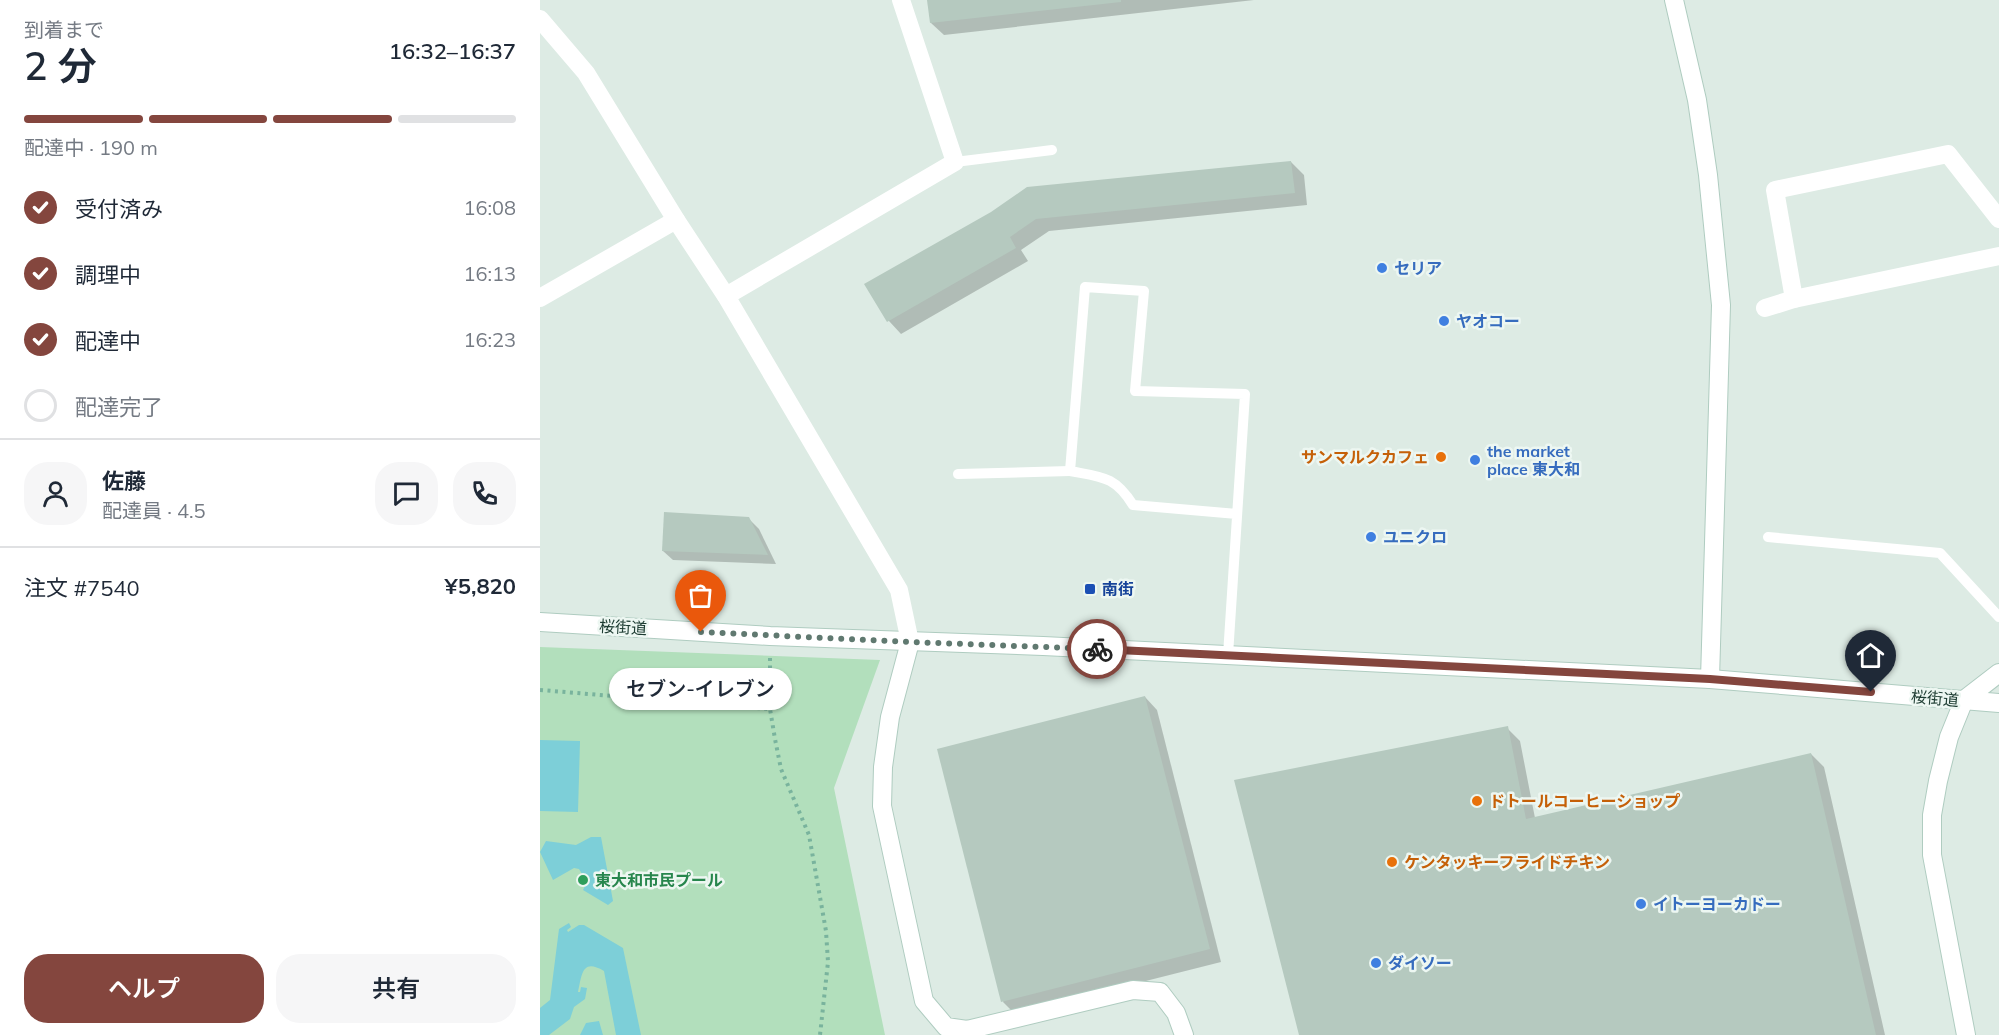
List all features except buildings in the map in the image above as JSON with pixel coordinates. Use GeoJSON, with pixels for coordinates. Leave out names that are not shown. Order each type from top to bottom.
{"type":"FeatureCollection","features":[{"type":"Feature","properties":{"kind":"street"},"geometry":{"type":"LineString","coordinates":[[726,296],[955,162],[901,0]]}},
{"type":"Feature","properties":{"kind":"street"},"geometry":{"type":"LineString","coordinates":[[1674,0],[1697,100],[1708,174],[1721,305],[1710,679]]}},
{"type":"Feature","properties":{"kind":"street"},"geometry":{"type":"LineString","coordinates":[[540,19],[586,73],[676,220],[726,296],[899,590],[910,642],[890,717],[883,767],[882,806],[924,1001],[946,1027],[967,1030],[1133,990],[1160,992],[1176,1013],[1184,1035]]}},
{"type":"Feature","properties":{"kind":"street"},"geometry":{"type":"LineString","coordinates":[[1794,299],[1775,190],[1948,154],[1999,219]]}},
{"type":"Feature","properties":{"kind":"street"},"geometry":{"type":"LineString","coordinates":[[540,298],[676,220]]}},
{"type":"Feature","properties":{"kind":"street"},"geometry":{"type":"LineString","coordinates":[[1765,308],[1794,299],[1999,256]]}},
{"type":"Feature","properties":{"kind":"street","name":"桜街道"},"geometry":{"type":"LineString","coordinates":[[540,622],[770,636],[1043,646],[1710,679],[1999,703]]}},
{"type":"Feature","properties":{"kind":"street"},"geometry":{"type":"LineString","coordinates":[[1966,1035],[1932,855],[1932,815],[1949,737],[1964,700],[1999,673]]}},
{"type":"Feature","properties":{"kind":"lane"},"geometry":{"type":"LineString","coordinates":[[955,162],[1052,150]]}},
{"type":"Feature","properties":{"kind":"lane"},"geometry":{"type":"LineString","coordinates":[[1070,471],[1085,287],[1144,291],[1135,391],[1245,394],[1228,655]]}},
{"type":"Feature","properties":{"kind":"lane"},"geometry":{"type":"LineString","coordinates":[[958,474],[1070,471],[1108,478],[1125,492],[1134,505],[1237,514]]}},
{"type":"Feature","properties":{"kind":"lane"},"geometry":{"type":"LineString","coordinates":[[1768,537],[1940,553],[1999,617]]}},
{"type":"Feature","properties":{"kind":"path"},"geometry":{"type":"LineString","coordinates":[[770,636],[770,709],[781,769],[809,835],[826,931],[828,962],[820,1035]]}},
{"type":"Feature","properties":{"kind":"path"},"geometry":{"type":"LineString","coordinates":[[540,690],[770,709]]}},
{"type":"Feature","properties":{"kind":"green space"},"geometry":{"type":"Polygon","coordinates":[[[540,647],[880,660],[834,788],[885,1035],[540,1035],[540,647]]]}},
{"type":"Feature","properties":{"kind":"water"},"geometry":{"type":"Polygon","coordinates":[[[540,740],[580,741],[578,812],[540,811],[540,740]]]}},
{"type":"Feature","properties":{"kind":"water"},"geometry":{"type":"Polygon","coordinates":[[[591,837],[601,837],[613,901],[608,905],[583,890],[587,882],[579,869],[574,868],[553,880],[540,852],[546,841],[576,845],[591,837]]]}},
{"type":"Feature","properties":{"kind":"water"},"geometry":{"type":"Polygon","coordinates":[[[569,923],[571,927],[567,930],[568,932],[579,925],[584,925],[623,948],[641,1035],[616,1035],[604,971],[591,966],[587,967],[582,974],[578,992],[581,987],[587,988],[585,999],[574,1007],[570,1019],[549,1035],[540,1035],[540,1008],[550,1000],[559,929],[569,923]]]}},
{"type":"Feature","properties":{"kind":"water"},"geometry":{"type":"Polygon","coordinates":[[[599,1021],[603,1035],[580,1035],[586,1023],[599,1021]]]}},
{"type":"Feature","properties":{"kind":"way so far"},"geometry":{"type":"LineString","coordinates":[[701,632],[1097,649]]}},
{"type":"Feature","properties":{"kind":"place","name":"セリア"},"geometry":{"type":"Point","coordinates":[1382,268]}},
{"type":"Feature","properties":{"kind":"place","name":"ヤオコー"},"geometry":{"type":"Point","coordinates":[1444,321]}},
{"type":"Feature","properties":{"kind":"place","name":"サンマルクカフェ"},"geometry":{"type":"Point","coordinates":[1441,457]}},
{"type":"Feature","properties":{"kind":"place","name":"the market place 東大和"},"geometry":{"type":"Point","coordinates":[1475,460]}},
{"type":"Feature","properties":{"kind":"place","name":"ユニクロ"},"geometry":{"type":"Point","coordinates":[1371,537]}},
{"type":"Feature","properties":{"kind":"place","name":"南街"},"geometry":{"type":"Point","coordinates":[1090,589]}},
{"type":"Feature","properties":{"kind":"place","name":"セブン-イレブン"},"geometry":{"type":"Point","coordinates":[701,632]}},
{"type":"Feature","properties":{"kind":"place","name":"ドトールコーヒーショップ"},"geometry":{"type":"Point","coordinates":[1477,801]}},
{"type":"Feature","properties":{"kind":"place","name":"ケンタッキーフライドチキン"},"geometry":{"type":"Point","coordinates":[1392,862]}},
{"type":"Feature","properties":{"kind":"place","name":"東大和市民プール"},"geometry":{"type":"Point","coordinates":[583,880]}},
{"type":"Feature","properties":{"kind":"place","name":"イトーヨーカドー"},"geometry":{"type":"Point","coordinates":[1641,904]}},
{"type":"Feature","properties":{"kind":"place","name":"ダイソー"},"geometry":{"type":"Point","coordinates":[1376,963]}},
{"type":"Feature","properties":{"kind":"route"},"geometry":{"type":"LineString","coordinates":[[1097,649],[1710,679],[1871,692]]}}]}
